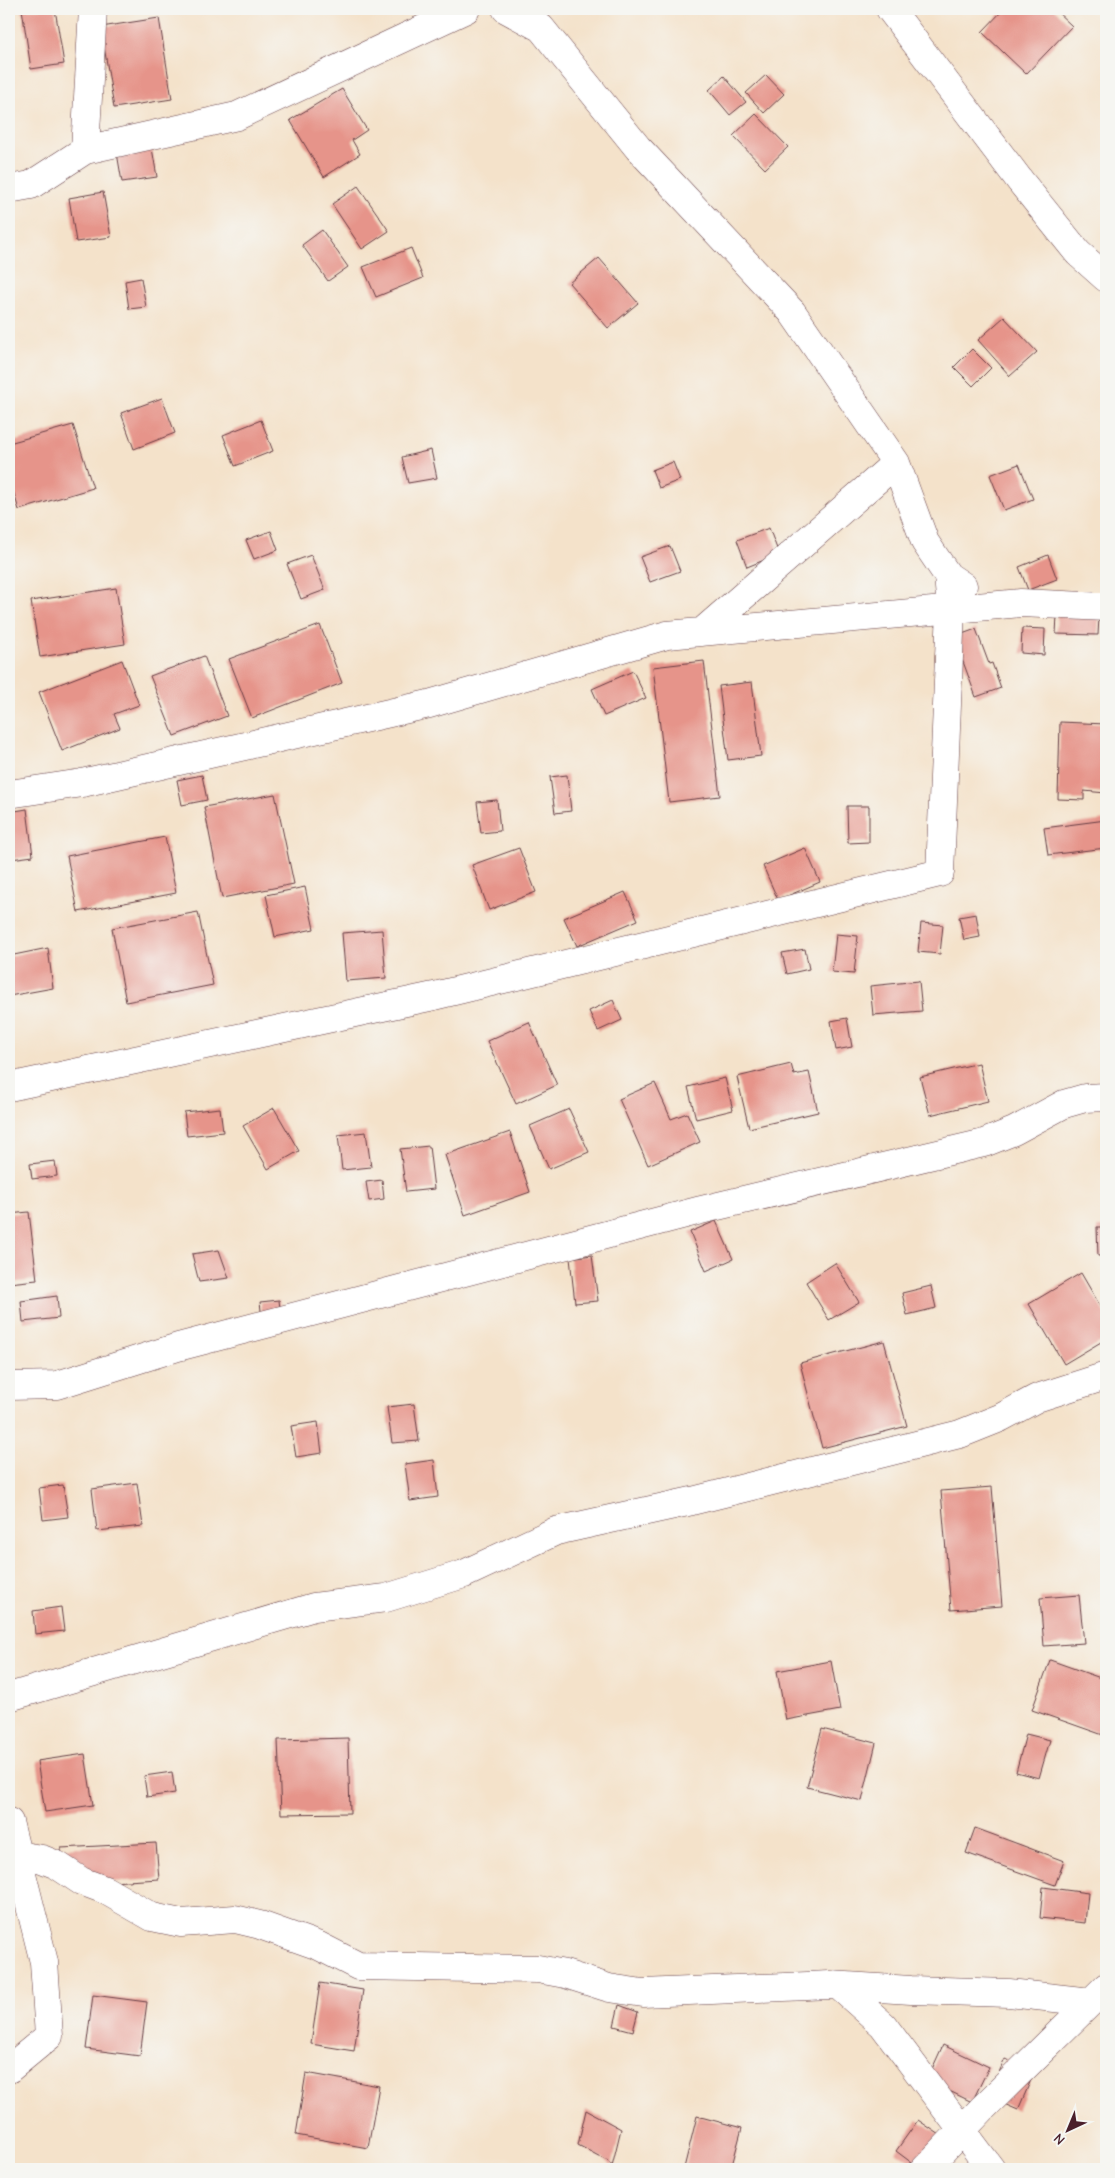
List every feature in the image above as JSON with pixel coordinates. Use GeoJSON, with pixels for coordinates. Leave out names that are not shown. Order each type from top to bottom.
{"type":"FeatureCollection","features":[{"type":"Feature","properties":{"kind":"street"},"geometry":{"type":"LineString","coordinates":[[84,150],[93,9]]}},
{"type":"Feature","properties":{"kind":"street"},"geometry":{"type":"LineString","coordinates":[[9,189],[31,185],[84,150],[237,116],[466,9]]}},
{"type":"Feature","properties":{"kind":"street"},"geometry":{"type":"LineString","coordinates":[[506,9],[542,28],[638,148],[792,312],[896,463],[926,542],[948,576],[972,592],[1021,603]]}},
{"type":"Feature","properties":{"kind":"street"},"geometry":{"type":"LineString","coordinates":[[890,9],[1072,246],[1106,278]]}},
{"type":"Feature","properties":{"kind":"street"},"geometry":{"type":"LineString","coordinates":[[702,632],[896,463]]}},
{"type":"Feature","properties":{"kind":"street"},"geometry":{"type":"LineString","coordinates":[[9,1087],[434,996],[940,874],[951,609],[948,576]]}},
{"type":"Feature","properties":{"kind":"street"},"geometry":{"type":"LineString","coordinates":[[9,794],[82,783],[428,704],[668,635],[1021,603],[1106,607]]}},
{"type":"Feature","properties":{"kind":"street"},"geometry":{"type":"LineString","coordinates":[[9,1386],[57,1385],[178,1347],[673,1217],[984,1143],[1014,1131],[1064,1104],[1085,1098],[1106,1097]]}},
{"type":"Feature","properties":{"kind":"street"},"geometry":{"type":"LineString","coordinates":[[9,1697],[314,1607],[386,1598],[456,1577],[556,1531],[692,1501],[960,1434],[1000,1418],[1037,1398],[1106,1376]]}},
{"type":"Feature","properties":{"kind":"street"},"geometry":{"type":"LineString","coordinates":[[9,1822],[44,1962],[49,2036],[9,2069]]}},
{"type":"Feature","properties":{"kind":"street"},"geometry":{"type":"LineString","coordinates":[[16,1855],[42,1859],[57,1865],[81,1880],[105,1890],[152,1917],[181,1923],[235,1919],[319,1946],[358,1966],[538,1969],[565,1974],[609,1988],[643,1994],[840,1986],[911,1990],[1099,1994]]}},
{"type":"Feature","properties":{"kind":"street"},"geometry":{"type":"LineString","coordinates":[[840,1986],[883,2025],[912,2061],[961,2131],[991,2169]]}},
{"type":"Feature","properties":{"kind":"street"},"geometry":{"type":"LineString","coordinates":[[925,2169],[1099,1994]]}},
{"type":"Feature","properties":{"kind":"building"},"geometry":{"type":"Polygon","coordinates":[[[22,9],[55,9],[64,64],[31,69],[22,9]]]}},
{"type":"Feature","properties":{"kind":"building"},"geometry":{"type":"Polygon","coordinates":[[[1004,9],[1054,9],[1072,26],[1026,74],[982,32],[1004,9]]]}},
{"type":"Feature","properties":{"kind":"building"},"geometry":{"type":"Polygon","coordinates":[[[159,18],[172,99],[114,108],[101,27],[159,18]]]}},
{"type":"Feature","properties":{"kind":"building"},"geometry":{"type":"Polygon","coordinates":[[[766,75],[784,94],[764,113],[746,93],[766,75]]]}},
{"type":"Feature","properties":{"kind":"building"},"geometry":{"type":"Polygon","coordinates":[[[724,76],[746,102],[730,115],[709,90],[724,76]]]}},
{"type":"Feature","properties":{"kind":"building"},"geometry":{"type":"Polygon","coordinates":[[[342,89],[367,130],[352,140],[360,154],[324,177],[290,120],[342,89]]]}},
{"type":"Feature","properties":{"kind":"building"},"geometry":{"type":"Polygon","coordinates":[[[756,114],[788,147],[765,169],[733,136],[756,114]]]}},
{"type":"Feature","properties":{"kind":"building"},"geometry":{"type":"Polygon","coordinates":[[[152,148],[157,177],[122,182],[117,153],[152,148]]]}},
{"type":"Feature","properties":{"kind":"building"},"geometry":{"type":"Polygon","coordinates":[[[358,186],[389,231],[362,249],[332,204],[358,186]]]}},
{"type":"Feature","properties":{"kind":"building"},"geometry":{"type":"Polygon","coordinates":[[[103,192],[111,237],[76,242],[69,198],[103,192]]]}},
{"type":"Feature","properties":{"kind":"building"},"geometry":{"type":"Polygon","coordinates":[[[322,230],[348,267],[328,281],[302,245],[322,230]]]}},
{"type":"Feature","properties":{"kind":"building"},"geometry":{"type":"Polygon","coordinates":[[[411,248],[423,278],[376,297],[363,267],[411,248]]]}},
{"type":"Feature","properties":{"kind":"building"},"geometry":{"type":"Polygon","coordinates":[[[599,258],[638,303],[608,328],[569,283],[599,258]]]}},
{"type":"Feature","properties":{"kind":"building"},"geometry":{"type":"Polygon","coordinates":[[[141,278],[146,307],[129,309],[125,281],[141,278]]]}},
{"type":"Feature","properties":{"kind":"building"},"geometry":{"type":"Polygon","coordinates":[[[1004,317],[1037,352],[1010,376],[978,340],[1004,317]]]}},
{"type":"Feature","properties":{"kind":"building"},"geometry":{"type":"Polygon","coordinates":[[[972,349],[991,368],[973,386],[954,367],[972,349]]]}},
{"type":"Feature","properties":{"kind":"building"},"geometry":{"type":"Polygon","coordinates":[[[162,398],[175,433],[134,449],[121,413],[162,398]]]}},
{"type":"Feature","properties":{"kind":"building"},"geometry":{"type":"Polygon","coordinates":[[[261,420],[273,451],[235,466],[223,435],[261,420]]]}},
{"type":"Feature","properties":{"kind":"building"},"geometry":{"type":"Polygon","coordinates":[[[73,425],[93,488],[19,510],[9,477],[9,443],[73,425]]]}},
{"type":"Feature","properties":{"kind":"building"},"geometry":{"type":"Polygon","coordinates":[[[431,450],[437,478],[408,483],[402,457],[431,450]]]}},
{"type":"Feature","properties":{"kind":"building"},"geometry":{"type":"Polygon","coordinates":[[[673,462],[680,480],[659,488],[652,470],[673,462]]]}},
{"type":"Feature","properties":{"kind":"building"},"geometry":{"type":"Polygon","coordinates":[[[1019,464],[1033,499],[1004,510],[990,475],[1019,464]]]}},
{"type":"Feature","properties":{"kind":"building"},"geometry":{"type":"Polygon","coordinates":[[[769,528],[779,554],[747,567],[737,540],[769,528]]]}},
{"type":"Feature","properties":{"kind":"building"},"geometry":{"type":"Polygon","coordinates":[[[271,531],[278,550],[254,559],[246,540],[271,531]]]}},
{"type":"Feature","properties":{"kind":"building"},"geometry":{"type":"Polygon","coordinates":[[[670,546],[680,571],[650,582],[640,557],[670,546]]]}},
{"type":"Feature","properties":{"kind":"building"},"geometry":{"type":"Polygon","coordinates":[[[311,555],[325,590],[301,599],[287,564],[311,555]]]}},
{"type":"Feature","properties":{"kind":"building"},"geometry":{"type":"Polygon","coordinates":[[[1048,555],[1057,579],[1028,590],[1019,567],[1048,555]]]}},
{"type":"Feature","properties":{"kind":"building"},"geometry":{"type":"Polygon","coordinates":[[[116,588],[125,644],[40,657],[31,601],[116,588]]]}},
{"type":"Feature","properties":{"kind":"building"},"geometry":{"type":"Polygon","coordinates":[[[1057,615],[1099,617],[1098,635],[1056,634],[1057,615]]]}},
{"type":"Feature","properties":{"kind":"building"},"geometry":{"type":"Polygon","coordinates":[[[320,625],[342,683],[252,718],[229,659],[320,625]]]}},
{"type":"Feature","properties":{"kind":"building"},"geometry":{"type":"Polygon","coordinates":[[[1022,628],[1045,629],[1044,655],[1021,653],[1022,628]]]}},
{"type":"Feature","properties":{"kind":"building"},"geometry":{"type":"Polygon","coordinates":[[[976,629],[989,664],[992,663],[1001,688],[976,697],[954,637],[976,629]]]}},
{"type":"Feature","properties":{"kind":"building"},"geometry":{"type":"Polygon","coordinates":[[[204,656],[227,716],[174,736],[150,676],[204,656]]]}},
{"type":"Feature","properties":{"kind":"building"},"geometry":{"type":"Polygon","coordinates":[[[122,660],[139,705],[114,714],[120,728],[62,751],[39,692],[122,660]]]}},
{"type":"Feature","properties":{"kind":"building"},"geometry":{"type":"Polygon","coordinates":[[[704,661],[720,796],[669,802],[653,667],[704,661]]]}},
{"type":"Feature","properties":{"kind":"building"},"geometry":{"type":"Polygon","coordinates":[[[633,671],[646,698],[604,716],[592,689],[633,671]]]}},
{"type":"Feature","properties":{"kind":"building"},"geometry":{"type":"Polygon","coordinates":[[[752,682],[761,756],[728,760],[719,686],[752,682]]]}},
{"type":"Feature","properties":{"kind":"building"},"geometry":{"type":"Polygon","coordinates":[[[1060,722],[1106,724],[1106,793],[1084,791],[1084,800],[1058,799],[1060,722]]]}},
{"type":"Feature","properties":{"kind":"building"},"geometry":{"type":"Polygon","coordinates":[[[202,775],[207,800],[182,805],[177,780],[202,775]]]}},
{"type":"Feature","properties":{"kind":"building"},"geometry":{"type":"Polygon","coordinates":[[[567,775],[571,811],[555,813],[550,777],[567,775]]]}},
{"type":"Feature","properties":{"kind":"building"},"geometry":{"type":"Polygon","coordinates":[[[275,794],[294,884],[222,898],[204,807],[275,794]]]}},
{"type":"Feature","properties":{"kind":"building"},"geometry":{"type":"Polygon","coordinates":[[[497,800],[500,831],[481,833],[477,802],[497,800]]]}},
{"type":"Feature","properties":{"kind":"building"},"geometry":{"type":"Polygon","coordinates":[[[847,806],[869,806],[869,842],[848,843],[847,806]]]}},
{"type":"Feature","properties":{"kind":"building"},"geometry":{"type":"Polygon","coordinates":[[[27,809],[33,856],[11,859],[9,812],[27,809]]]}},
{"type":"Feature","properties":{"kind":"building"},"geometry":{"type":"Polygon","coordinates":[[[1106,820],[1106,848],[1048,855],[1044,828],[1106,820]]]}},
{"type":"Feature","properties":{"kind":"building"},"geometry":{"type":"Polygon","coordinates":[[[165,837],[176,893],[78,912],[67,856],[165,837]]]}},
{"type":"Feature","properties":{"kind":"building"},"geometry":{"type":"Polygon","coordinates":[[[519,848],[536,892],[489,910],[472,865],[519,848]]]}},
{"type":"Feature","properties":{"kind":"building"},"geometry":{"type":"Polygon","coordinates":[[[805,848],[820,882],[778,900],[763,866],[805,848]]]}},
{"type":"Feature","properties":{"kind":"building"},"geometry":{"type":"Polygon","coordinates":[[[305,887],[314,929],[275,937],[266,895],[305,887]]]}},
{"type":"Feature","properties":{"kind":"building"},"geometry":{"type":"Polygon","coordinates":[[[625,892],[638,920],[577,946],[564,918],[625,892]]]}},
{"type":"Feature","properties":{"kind":"building"},"geometry":{"type":"Polygon","coordinates":[[[198,912],[213,985],[126,1002],[112,928],[198,912]]]}},
{"type":"Feature","properties":{"kind":"building"},"geometry":{"type":"Polygon","coordinates":[[[976,914],[980,937],[964,940],[959,917],[976,914]]]}},
{"type":"Feature","properties":{"kind":"building"},"geometry":{"type":"Polygon","coordinates":[[[921,923],[943,925],[940,954],[918,952],[921,923]]]}},
{"type":"Feature","properties":{"kind":"building"},"geometry":{"type":"Polygon","coordinates":[[[382,930],[386,978],[346,981],[342,933],[382,930]]]}},
{"type":"Feature","properties":{"kind":"building"},"geometry":{"type":"Polygon","coordinates":[[[836,934],[858,936],[854,974],[832,972],[836,934]]]}},
{"type":"Feature","properties":{"kind":"building"},"geometry":{"type":"Polygon","coordinates":[[[48,948],[53,988],[9,996],[9,956],[48,948]]]}},
{"type":"Feature","properties":{"kind":"building"},"geometry":{"type":"Polygon","coordinates":[[[805,949],[809,969],[787,974],[782,953],[805,949]]]}},
{"type":"Feature","properties":{"kind":"building"},"geometry":{"type":"Polygon","coordinates":[[[919,981],[922,1011],[873,1015],[870,986],[919,981]]]}},
{"type":"Feature","properties":{"kind":"building"},"geometry":{"type":"Polygon","coordinates":[[[613,1000],[622,1020],[598,1031],[589,1011],[613,1000]]]}},
{"type":"Feature","properties":{"kind":"building"},"geometry":{"type":"Polygon","coordinates":[[[847,1018],[852,1047],[836,1050],[831,1021],[847,1018]]]}},
{"type":"Feature","properties":{"kind":"building"},"geometry":{"type":"Polygon","coordinates":[[[529,1022],[557,1085],[516,1104],[487,1041],[529,1022]]]}},
{"type":"Feature","properties":{"kind":"building"},"geometry":{"type":"Polygon","coordinates":[[[979,1063],[988,1101],[930,1115],[920,1077],[979,1063]]]}},
{"type":"Feature","properties":{"kind":"building"},"geometry":{"type":"Polygon","coordinates":[[[791,1064],[794,1075],[809,1072],[818,1112],[749,1128],[737,1077],[791,1064]]]}},
{"type":"Feature","properties":{"kind":"building"},"geometry":{"type":"Polygon","coordinates":[[[725,1078],[733,1110],[696,1119],[688,1087],[725,1078]]]}},
{"type":"Feature","properties":{"kind":"building"},"geometry":{"type":"Polygon","coordinates":[[[655,1083],[671,1119],[687,1113],[700,1142],[648,1165],[619,1099],[655,1083]]]}},
{"type":"Feature","properties":{"kind":"building"},"geometry":{"type":"Polygon","coordinates":[[[220,1108],[223,1132],[187,1136],[184,1112],[220,1108]]]}},
{"type":"Feature","properties":{"kind":"building"},"geometry":{"type":"Polygon","coordinates":[[[274,1108],[299,1151],[268,1169],[243,1126],[274,1108]]]}},
{"type":"Feature","properties":{"kind":"building"},"geometry":{"type":"Polygon","coordinates":[[[569,1109],[589,1152],[549,1169],[530,1126],[569,1109]]]}},
{"type":"Feature","properties":{"kind":"building"},"geometry":{"type":"Polygon","coordinates":[[[366,1132],[371,1167],[342,1170],[338,1135],[366,1132]]]}},
{"type":"Feature","properties":{"kind":"building"},"geometry":{"type":"Polygon","coordinates":[[[510,1132],[530,1192],[465,1215],[445,1155],[510,1132]]]}},
{"type":"Feature","properties":{"kind":"building"},"geometry":{"type":"Polygon","coordinates":[[[429,1146],[434,1189],[406,1192],[400,1149],[429,1146]]]}},
{"type":"Feature","properties":{"kind":"building"},"geometry":{"type":"Polygon","coordinates":[[[55,1161],[57,1176],[32,1179],[30,1164],[55,1161]]]}},
{"type":"Feature","properties":{"kind":"building"},"geometry":{"type":"Polygon","coordinates":[[[382,1180],[384,1199],[369,1201],[366,1182],[382,1180]]]}},
{"type":"Feature","properties":{"kind":"building"},"geometry":{"type":"Polygon","coordinates":[[[29,1212],[37,1280],[9,1283],[9,1214],[29,1212]]]}},
{"type":"Feature","properties":{"kind":"building"},"geometry":{"type":"Polygon","coordinates":[[[716,1221],[733,1259],[706,1271],[690,1232],[716,1221]]]}},
{"type":"Feature","properties":{"kind":"building"},"geometry":{"type":"Polygon","coordinates":[[[1097,1227],[1106,1227],[1106,1256],[1098,1256],[1097,1227]]]}},
{"type":"Feature","properties":{"kind":"building"},"geometry":{"type":"Polygon","coordinates":[[[219,1250],[229,1278],[199,1282],[192,1254],[219,1250]]]}},
{"type":"Feature","properties":{"kind":"building"},"geometry":{"type":"Polygon","coordinates":[[[592,1255],[598,1301],[575,1303],[570,1258],[592,1255]]]}},
{"type":"Feature","properties":{"kind":"building"},"geometry":{"type":"Polygon","coordinates":[[[835,1263],[859,1302],[829,1320],[806,1282],[835,1263]]]}},
{"type":"Feature","properties":{"kind":"building"},"geometry":{"type":"Polygon","coordinates":[[[1081,1273],[1106,1316],[1106,1339],[1064,1364],[1029,1304],[1081,1273]]]}},
{"type":"Feature","properties":{"kind":"building"},"geometry":{"type":"Polygon","coordinates":[[[931,1286],[936,1308],[907,1315],[902,1293],[931,1286]]]}},
{"type":"Feature","properties":{"kind":"building"},"geometry":{"type":"Polygon","coordinates":[[[57,1296],[59,1318],[23,1322],[21,1301],[57,1296]]]}},
{"type":"Feature","properties":{"kind":"building"},"geometry":{"type":"Polygon","coordinates":[[[279,1300],[281,1317],[262,1319],[260,1302],[279,1300]]]}},
{"type":"Feature","properties":{"kind":"building"},"geometry":{"type":"Polygon","coordinates":[[[884,1341],[907,1426],[822,1448],[800,1363],[884,1341]]]}},
{"type":"Feature","properties":{"kind":"building"},"geometry":{"type":"Polygon","coordinates":[[[414,1404],[419,1441],[392,1443],[387,1407],[414,1404]]]}},
{"type":"Feature","properties":{"kind":"building"},"geometry":{"type":"Polygon","coordinates":[[[318,1422],[322,1453],[296,1457],[291,1426],[318,1422]]]}},
{"type":"Feature","properties":{"kind":"building"},"geometry":{"type":"Polygon","coordinates":[[[434,1460],[438,1497],[410,1501],[405,1464],[434,1460]]]}},
{"type":"Feature","properties":{"kind":"building"},"geometry":{"type":"Polygon","coordinates":[[[137,1483],[143,1526],[97,1531],[92,1489],[137,1483]]]}},
{"type":"Feature","properties":{"kind":"building"},"geometry":{"type":"Polygon","coordinates":[[[63,1485],[68,1517],[43,1520],[39,1488],[63,1485]]]}},
{"type":"Feature","properties":{"kind":"building"},"geometry":{"type":"Polygon","coordinates":[[[992,1487],[1002,1606],[951,1610],[941,1491],[992,1487]]]}},
{"type":"Feature","properties":{"kind":"building"},"geometry":{"type":"Polygon","coordinates":[[[1079,1595],[1084,1643],[1044,1646],[1040,1598],[1079,1595]]]}},
{"type":"Feature","properties":{"kind":"building"},"geometry":{"type":"Polygon","coordinates":[[[61,1607],[64,1631],[35,1634],[33,1611],[61,1607]]]}},
{"type":"Feature","properties":{"kind":"building"},"geometry":{"type":"Polygon","coordinates":[[[1050,1660],[1106,1680],[1106,1736],[1032,1710],[1050,1660]]]}},
{"type":"Feature","properties":{"kind":"building"},"geometry":{"type":"Polygon","coordinates":[[[831,1661],[840,1710],[786,1720],[777,1671],[831,1661]]]}},
{"type":"Feature","properties":{"kind":"building"},"geometry":{"type":"Polygon","coordinates":[[[822,1729],[876,1743],[862,1801],[807,1787],[822,1729]]]}},
{"type":"Feature","properties":{"kind":"building"},"geometry":{"type":"Polygon","coordinates":[[[1026,1734],[1050,1740],[1039,1778],[1016,1772],[1026,1734]]]}},
{"type":"Feature","properties":{"kind":"building"},"geometry":{"type":"Polygon","coordinates":[[[348,1738],[350,1813],[281,1814],[278,1740],[348,1738]]]}},
{"type":"Feature","properties":{"kind":"building"},"geometry":{"type":"Polygon","coordinates":[[[85,1754],[93,1805],[45,1812],[37,1761],[85,1754]]]}},
{"type":"Feature","properties":{"kind":"building"},"geometry":{"type":"Polygon","coordinates":[[[172,1772],[175,1793],[147,1797],[144,1776],[172,1772]]]}},
{"type":"Feature","properties":{"kind":"building"},"geometry":{"type":"Polygon","coordinates":[[[975,1828],[1064,1861],[1055,1885],[966,1853],[975,1828]]]}},
{"type":"Feature","properties":{"kind":"building"},"geometry":{"type":"Polygon","coordinates":[[[156,1843],[159,1879],[64,1885],[61,1848],[156,1843]]]}},
{"type":"Feature","properties":{"kind":"building"},"geometry":{"type":"Polygon","coordinates":[[[1043,1887],[1088,1893],[1085,1923],[1040,1918],[1043,1887]]]}},
{"type":"Feature","properties":{"kind":"building"},"geometry":{"type":"Polygon","coordinates":[[[320,1983],[363,1990],[354,2051],[311,2044],[320,1983]]]}},
{"type":"Feature","properties":{"kind":"building"},"geometry":{"type":"Polygon","coordinates":[[[93,1995],[147,2002],[140,2056],[86,2049],[93,1995]]]}},
{"type":"Feature","properties":{"kind":"building"},"geometry":{"type":"Polygon","coordinates":[[[619,2005],[638,2012],[633,2031],[614,2026],[619,2005]]]}},
{"type":"Feature","properties":{"kind":"building"},"geometry":{"type":"Polygon","coordinates":[[[943,2045],[989,2067],[972,2102],[927,2080],[943,2045]]]}},
{"type":"Feature","properties":{"kind":"building"},"geometry":{"type":"Polygon","coordinates":[[[1005,2059],[1034,2073],[1018,2110],[988,2097],[1005,2059]]]}},
{"type":"Feature","properties":{"kind":"building"},"geometry":{"type":"Polygon","coordinates":[[[306,2073],[379,2086],[368,2148],[296,2135],[306,2073]]]}},
{"type":"Feature","properties":{"kind":"building"},"geometry":{"type":"Polygon","coordinates":[[[586,2110],[621,2129],[612,2166],[608,2161],[578,2145],[586,2110]]]}},
{"type":"Feature","properties":{"kind":"building"},"geometry":{"type":"Polygon","coordinates":[[[697,2116],[742,2128],[731,2169],[684,2168],[697,2116]]]}},
{"type":"Feature","properties":{"kind":"building"},"geometry":{"type":"Polygon","coordinates":[[[918,2120],[943,2137],[920,2169],[896,2151],[918,2120]]]}}]}
